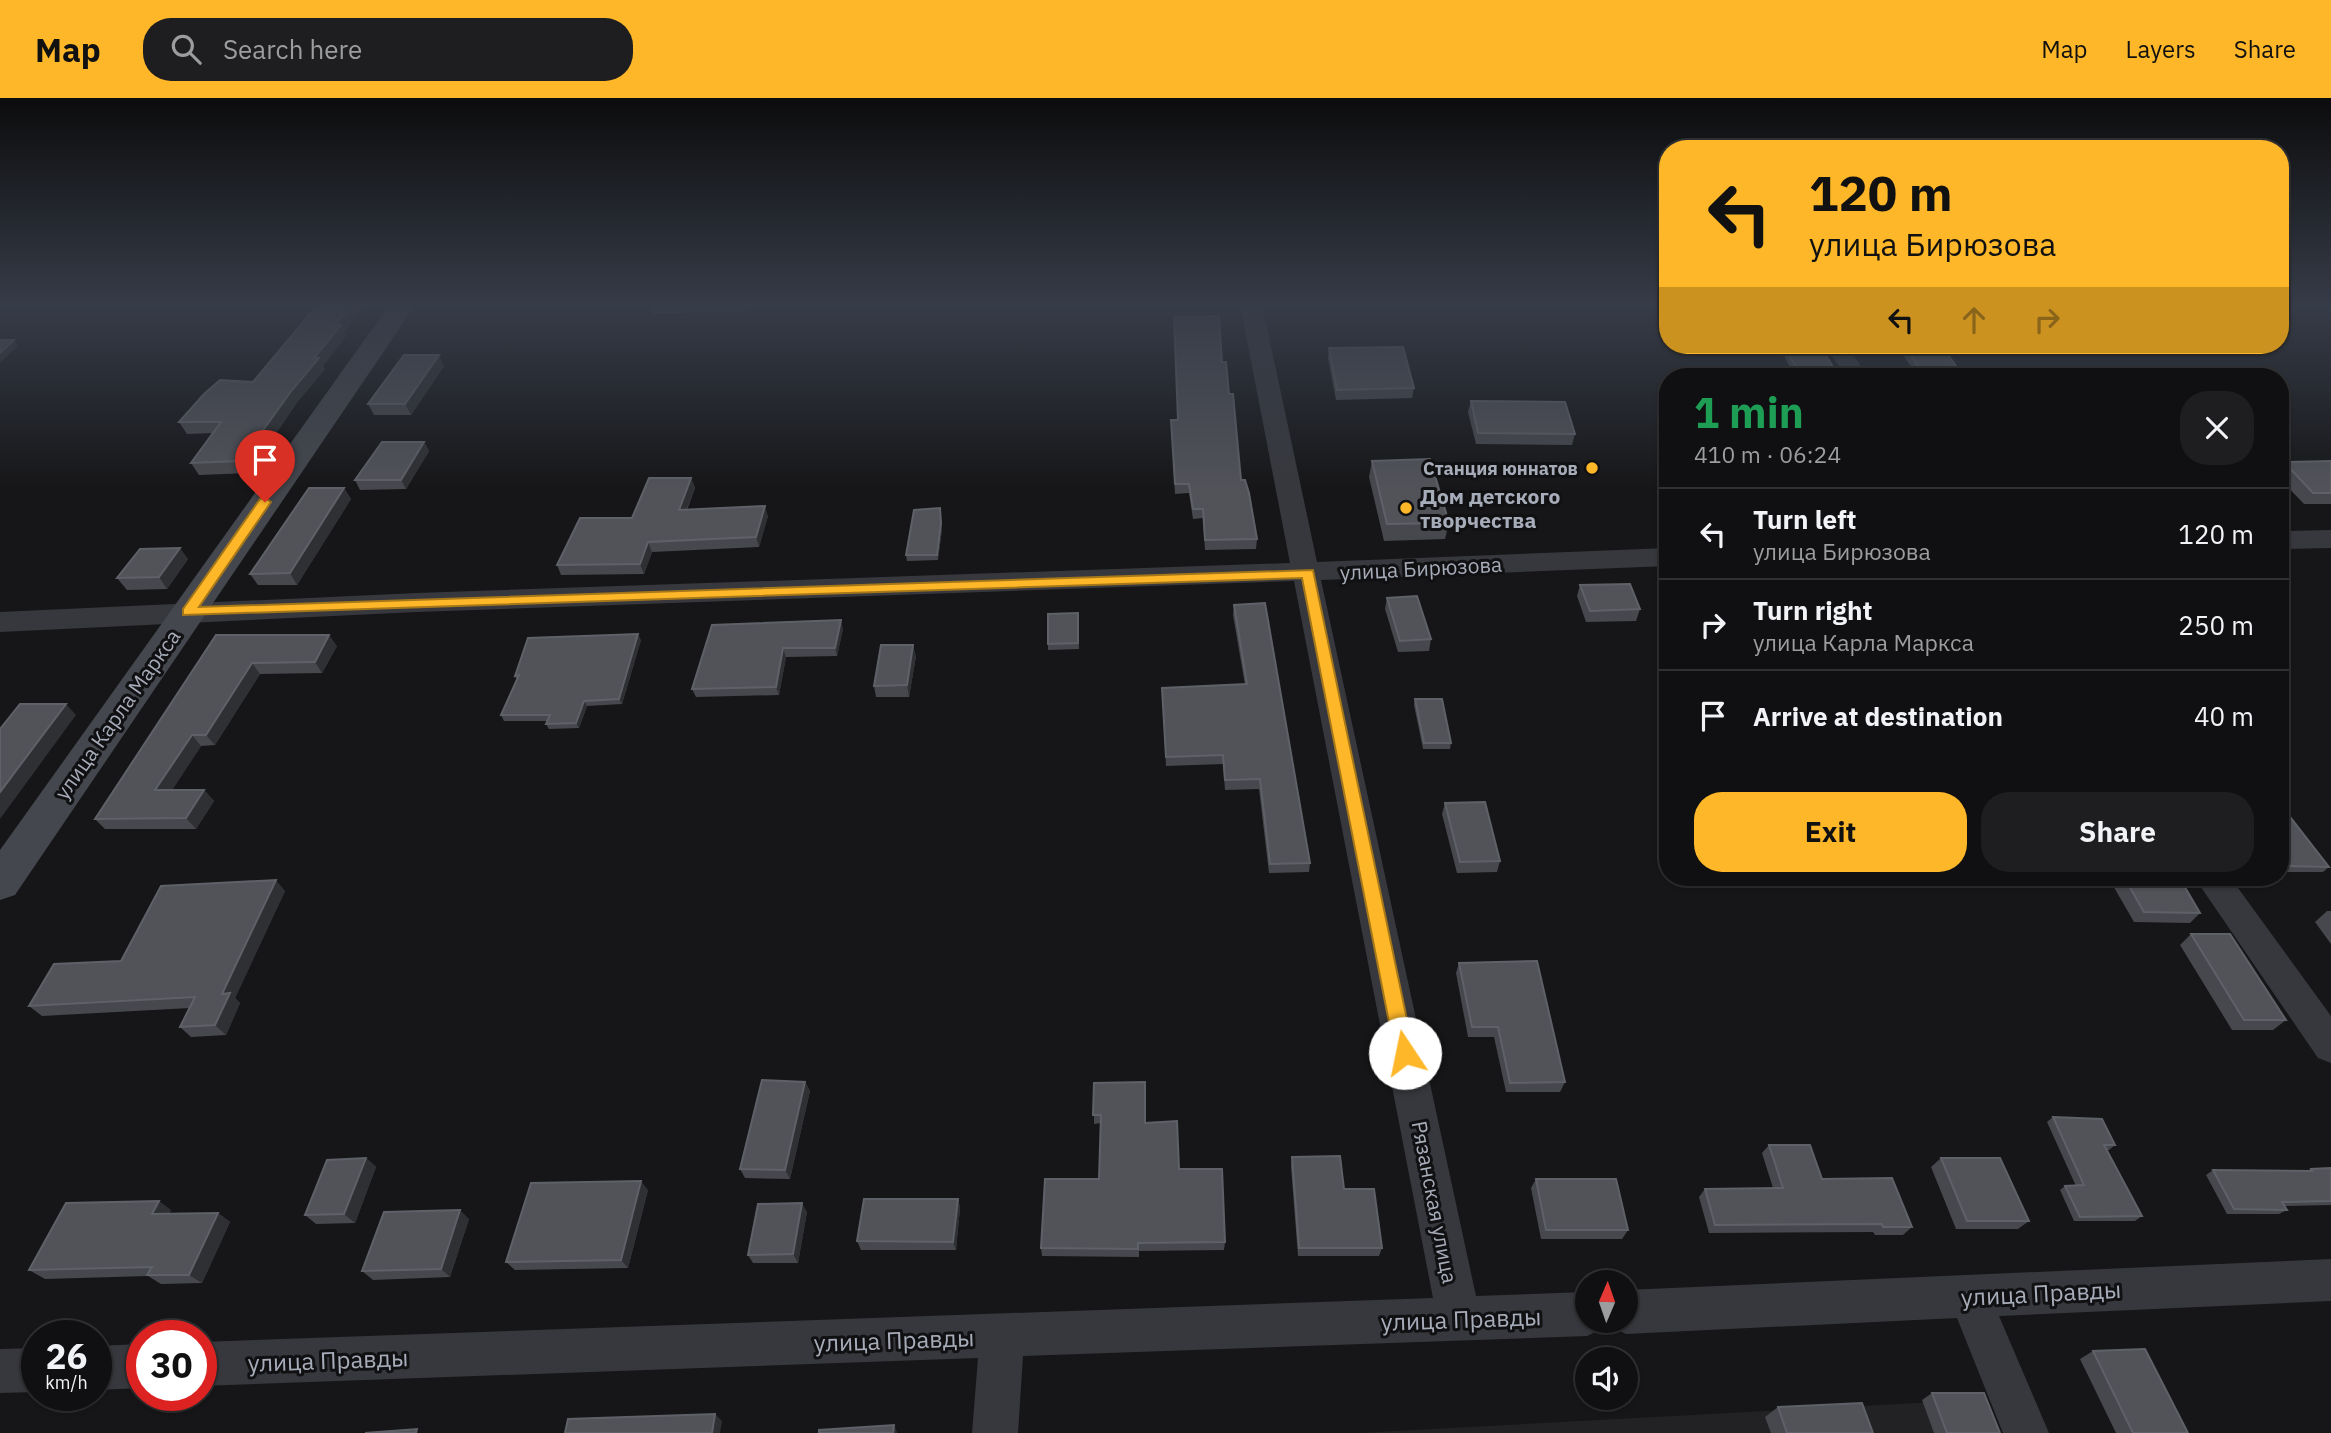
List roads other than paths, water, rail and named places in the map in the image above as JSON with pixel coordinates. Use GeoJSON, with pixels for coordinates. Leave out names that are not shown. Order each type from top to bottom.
{"type":"FeatureCollection","features":[{"type":"Feature","properties":{"kind":"main road","name":"улица Карла Маркса"},"geometry":{"type":"LineString","coordinates":[[0,883],[359,366]]}},
{"type":"Feature","properties":{"kind":"street","name":"Рязанская улица"},"geometry":{"type":"LineString","coordinates":[[1264,366],[1459,1320]]}},
{"type":"Feature","properties":{"kind":"street"},"geometry":{"type":"LineString","coordinates":[[2289,540],[2331,539]]}},
{"type":"Feature","properties":{"kind":"street","name":"улица Бирюзова"},"geometry":{"type":"LineString","coordinates":[[0,622],[188,612],[1308,573],[1659,557]]}},
{"type":"Feature","properties":{"kind":"street"},"geometry":{"type":"LineString","coordinates":[[2217,886],[2331,1046]]}},
{"type":"Feature","properties":{"kind":"street","name":"улица Правды"},"geometry":{"type":"LineString","coordinates":[[1638,1311],[2331,1280]]}},
{"type":"Feature","properties":{"kind":"street"},"geometry":{"type":"LineString","coordinates":[[1969,1296],[2026,1433]]}},
{"type":"Feature","properties":{"kind":"street","name":"улица Правды"},"geometry":{"type":"LineString","coordinates":[[217,1363],[1575,1315]]}},
{"type":"Feature","properties":{"kind":"street"},"geometry":{"type":"LineString","coordinates":[[995,1433],[1002,1336]]}},
{"type":"Feature","properties":{"kind":"street"},"geometry":{"type":"LineString","coordinates":[[0,1371],[21,1370]]}},
{"type":"Feature","properties":{"kind":"place","name":"Станция юннатов"},"geometry":{"type":"Point","coordinates":[1592,468]}},
{"type":"Feature","properties":{"kind":"place","name":"Дом детского творчества"},"geometry":{"type":"Point","coordinates":[1406,508]}}]}
